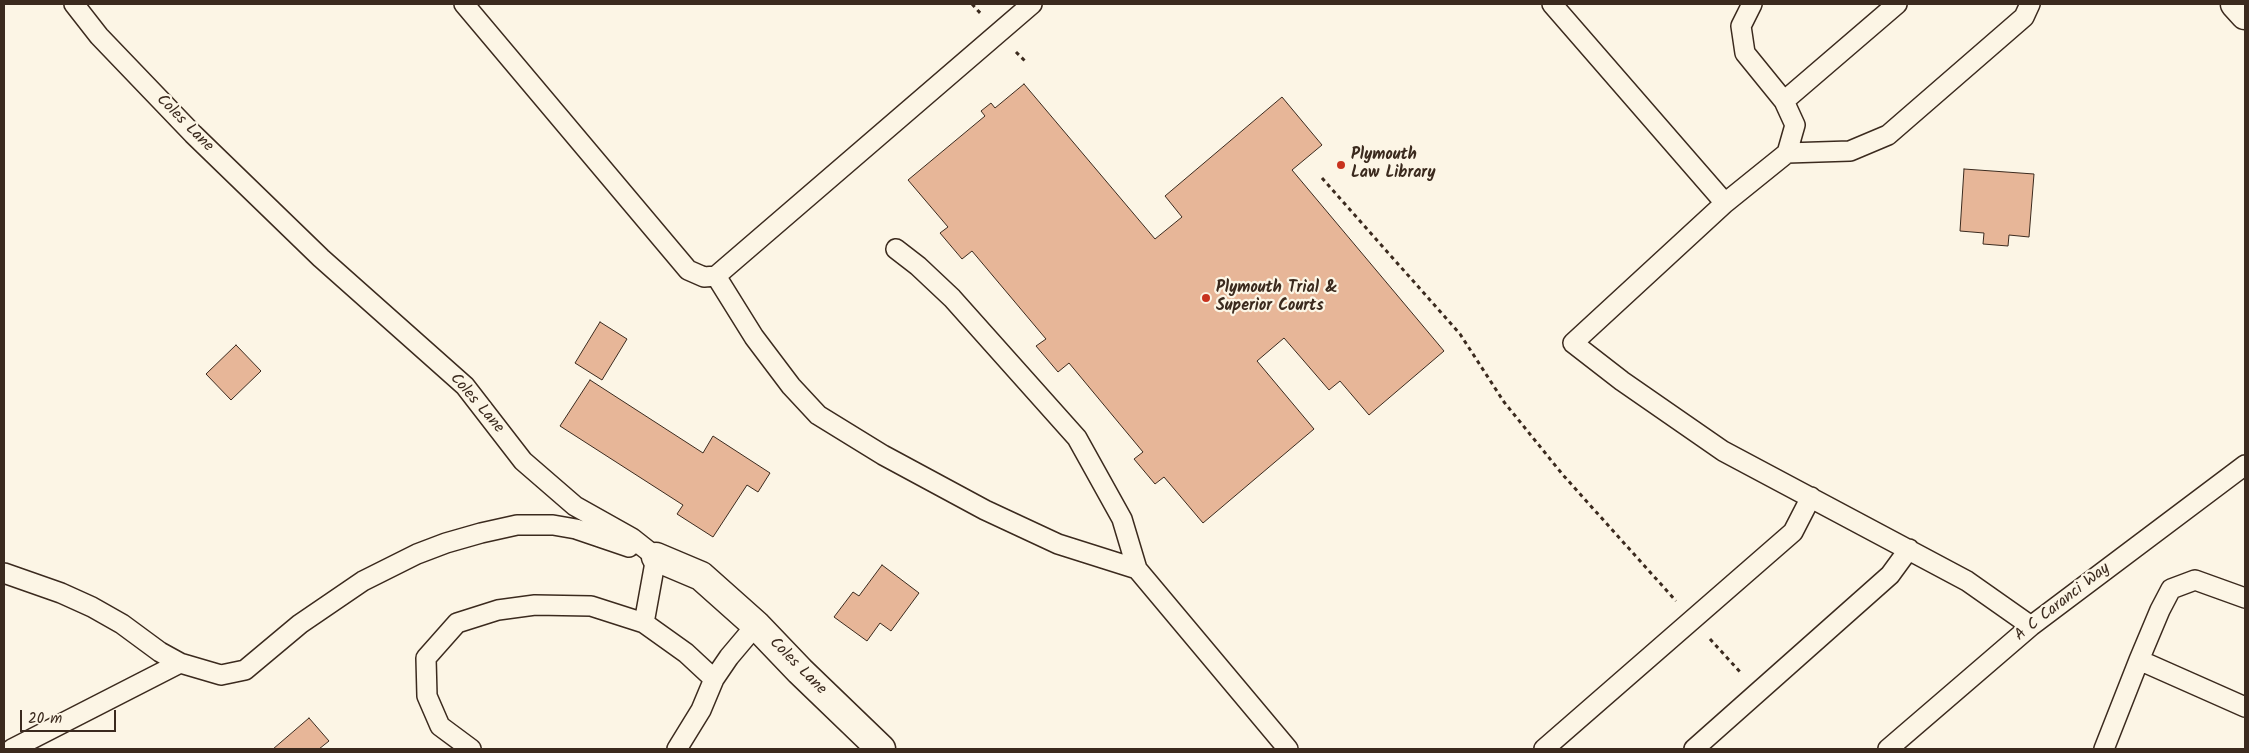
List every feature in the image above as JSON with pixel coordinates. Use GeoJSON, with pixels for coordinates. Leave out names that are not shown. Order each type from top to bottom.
{"type":"FeatureCollection","features":[{"type":"Feature","properties":{"kind":"street"},"geometry":{"type":"LineString","coordinates":[[2236,4],[2245,15]]}},
{"type":"Feature","properties":{"kind":"street","name":"Coles Lane"},"geometry":{"type":"LineString","coordinates":[[656,557],[701,576],[756,625],[800,671],[881,749]]}},
{"type":"Feature","properties":{"kind":"lane","name":"Coles Lane"},"geometry":{"type":"LineString","coordinates":[[74,4],[99,36],[193,134],[321,258],[465,386],[523,461],[575,506],[632,538],[656,557]]}},
{"type":"Feature","properties":{"kind":"lane"},"geometry":{"type":"LineString","coordinates":[[464,4],[688,270],[704,278],[716,276],[1032,4]]}},
{"type":"Feature","properties":{"kind":"lane"},"geometry":{"type":"LineString","coordinates":[[1552,4],[1725,203]]}},
{"type":"Feature","properties":{"kind":"lane"},"geometry":{"type":"LineString","coordinates":[[1752,4],[1742,26],[1745,52],[1784,101],[1795,125],[1787,153],[1725,203],[1573,343],[1622,381],[1723,451],[1966,581],[2031,626]]}},
{"type":"Feature","properties":{"kind":"lane"},"geometry":{"type":"LineString","coordinates":[[1784,101],[1897,4]]}},
{"type":"Feature","properties":{"kind":"lane"},"geometry":{"type":"LineString","coordinates":[[1787,153],[1850,151],[1888,135],[2024,17],[2030,4]]}},
{"type":"Feature","properties":{"kind":"lane"},"geometry":{"type":"LineString","coordinates":[[896,249],[918,266],[952,298],[1077,438],[1122,519],[1137,569],[1288,749]]}},
{"type":"Feature","properties":{"kind":"lane"},"geometry":{"type":"LineString","coordinates":[[716,276],[754,337],[791,386],[818,414],[883,454],[984,510],[1058,544],[1137,569]]}},
{"type":"Feature","properties":{"kind":"lane","name":"A C Caranci Way"},"geometry":{"type":"LineString","coordinates":[[1888,749],[2031,626],[2245,464]]}},
{"type":"Feature","properties":{"kind":"lane"},"geometry":{"type":"LineString","coordinates":[[1544,749],[1793,532],[1811,498]]}},
{"type":"Feature","properties":{"kind":"lane"},"geometry":{"type":"LineString","coordinates":[[4,573],[61,593],[92,607],[122,624],[160,652],[180,663],[221,675],[240,672],[254,663],[300,624],[363,581],[417,554],[481,532],[517,525],[553,525],[576,529],[656,557],[644,623]]}},
{"type":"Feature","properties":{"kind":"lane"},"geometry":{"type":"LineString","coordinates":[[1694,749],[1890,575],[1909,549]]}},
{"type":"Feature","properties":{"kind":"lane"},"geometry":{"type":"LineString","coordinates":[[2104,749],[2139,660],[2171,589],[2195,580],[2245,598]]}},
{"type":"Feature","properties":{"kind":"lane"},"geometry":{"type":"LineString","coordinates":[[471,749],[440,726],[427,696],[426,658],[457,623],[498,610],[535,606],[591,606],[644,623],[686,653],[714,679]]}},
{"type":"Feature","properties":{"kind":"lane"},"geometry":{"type":"LineString","coordinates":[[677,749],[701,710],[714,679],[729,657],[756,625]]}},
{"type":"Feature","properties":{"kind":"lane"},"geometry":{"type":"LineString","coordinates":[[2139,660],[2245,708]]}},
{"type":"Feature","properties":{"kind":"lane"},"geometry":{"type":"LineString","coordinates":[[12,749],[180,663]]}},
{"type":"Feature","properties":{"kind":"path"},"geometry":{"type":"LineString","coordinates":[[1322,178],[1460,334],[1504,402],[1563,475],[1691,619],[1759,692]]}},
{"type":"Feature","properties":{"kind":"building","name":"Plymouth Trial & Superior Courts"},"geometry":{"type":"Polygon","coordinates":[[[1024,84],[1155,239],[1182,217],[1165,196],[1282,97],[1322,145],[1292,170],[1444,351],[1369,415],[1340,381],[1329,390],[1284,338],[1257,361],[1314,429],[1203,523],[1164,477],[1155,484],[1134,459],[1143,452],[1069,363],[1058,372],[1036,346],[1046,339],[972,251],[962,259],[940,233],[948,227],[908,180],[985,116],[981,111],[991,103],[995,108],[1024,84]]]}},
{"type":"Feature","properties":{"kind":"building"},"geometry":{"type":"Polygon","coordinates":[[[1964,169],[2034,174],[2029,237],[2009,235],[2008,246],[1983,244],[1984,233],[1960,231],[1964,169]]]}},
{"type":"Feature","properties":{"kind":"building"},"geometry":{"type":"Polygon","coordinates":[[[600,322],[627,339],[602,380],[575,363],[600,322]]]}},
{"type":"Feature","properties":{"kind":"building"},"geometry":{"type":"Polygon","coordinates":[[[236,345],[261,371],[231,400],[206,374],[236,345]]]}},
{"type":"Feature","properties":{"kind":"building"},"geometry":{"type":"Polygon","coordinates":[[[590,380],[703,453],[713,436],[770,473],[758,492],[747,485],[713,537],[677,514],[683,505],[560,426],[590,380]]]}},
{"type":"Feature","properties":{"kind":"building"},"geometry":{"type":"Polygon","coordinates":[[[882,565],[919,593],[891,631],[880,623],[867,641],[834,617],[853,592],[859,596],[882,565]]]}},
{"type":"Feature","properties":{"kind":"building"},"geometry":{"type":"Polygon","coordinates":[[[309,718],[329,741],[319,749],[273,749],[309,718]]]}},
{"type":"Feature","properties":{"kind":"place","name":"Plymouth Law Library"},"geometry":{"type":"Point","coordinates":[1341,165]}},
{"type":"Feature","properties":{"kind":"place","name":"Plymouth Trial & Superior Courts"},"geometry":{"type":"Point","coordinates":[1206,298]}}]}
